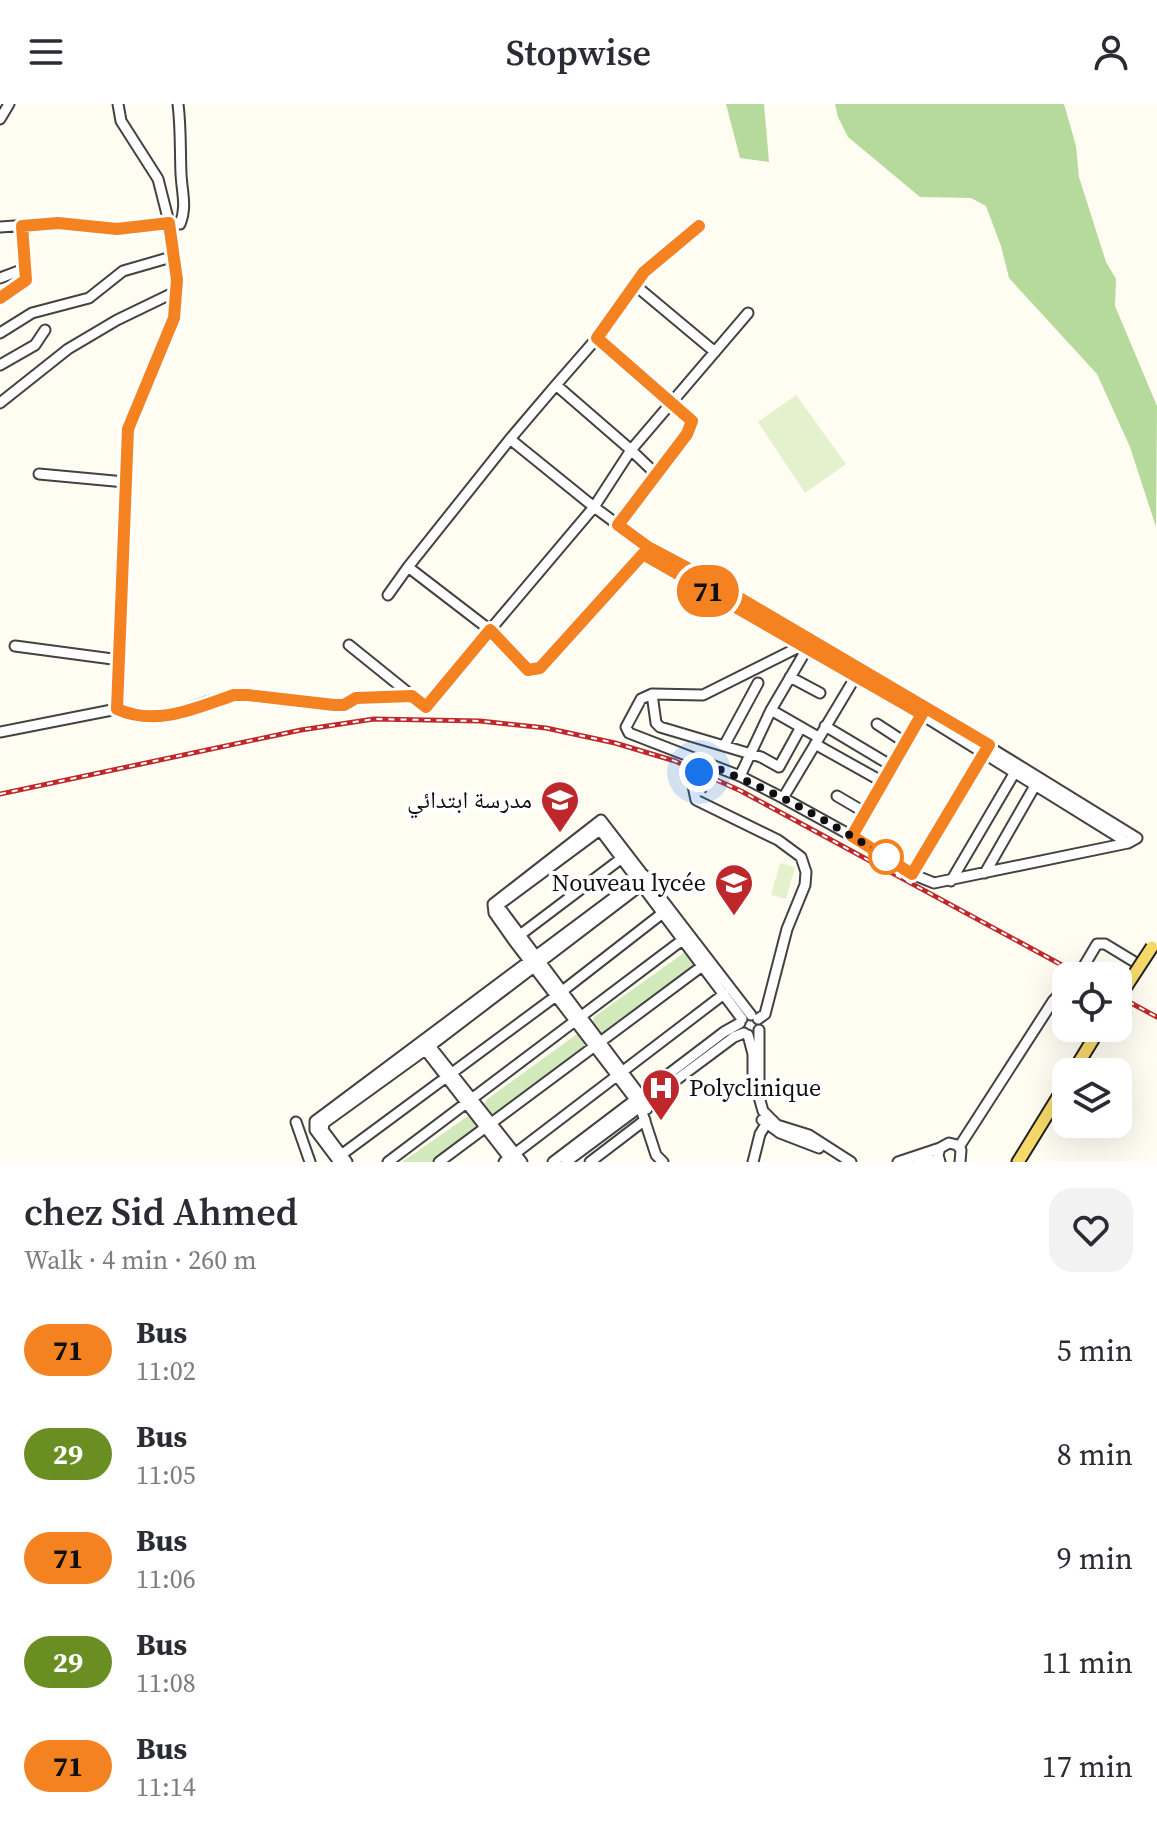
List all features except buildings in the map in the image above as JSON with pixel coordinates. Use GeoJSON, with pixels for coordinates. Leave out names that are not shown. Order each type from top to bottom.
{"type":"FeatureCollection","features":[{"type":"Feature","properties":{"kind":"main road"},"geometry":{"type":"LineString","coordinates":[[1132,977],[1154,943]]}},
{"type":"Feature","properties":{"kind":"main road"},"geometry":{"type":"LineString","coordinates":[[1018,1162],[1052,1107]]}},
{"type":"Feature","properties":{"kind":"street"},"geometry":{"type":"LineString","coordinates":[[0,119],[9,104]]}},
{"type":"Feature","properties":{"kind":"street"},"geometry":{"type":"LineString","coordinates":[[117,709],[128,429],[166,341],[174,318],[177,291],[175,256],[158,179],[121,121],[118,104]]}},
{"type":"Feature","properties":{"kind":"street"},"geometry":{"type":"LineString","coordinates":[[0,227],[58,223],[117,229],[180,224],[186,212],[178,104]]}},
{"type":"Feature","properties":{"kind":"street"},"geometry":{"type":"LineString","coordinates":[[0,298],[26,280],[22,226]]}},
{"type":"Feature","properties":{"kind":"street"},"geometry":{"type":"LineString","coordinates":[[388,595],[510,439],[597,338],[644,272],[699,226]]}},
{"type":"Feature","properties":{"kind":"street"},"geometry":{"type":"LineString","coordinates":[[0,333],[32,313],[89,298],[123,271],[175,256]]}},
{"type":"Feature","properties":{"kind":"street"},"geometry":{"type":"LineString","coordinates":[[0,278],[24,269]]}},
{"type":"Feature","properties":{"kind":"street"},"geometry":{"type":"LineString","coordinates":[[636,286],[715,352]]}},
{"type":"Feature","properties":{"kind":"street"},"geometry":{"type":"LineString","coordinates":[[0,403],[68,349],[117,320],[177,291]]}},
{"type":"Feature","properties":{"kind":"street"},"geometry":{"type":"LineString","coordinates":[[349,645],[426,707],[594,507],[631,450],[671,401],[748,313]]}},
{"type":"Feature","properties":{"kind":"street"},"geometry":{"type":"LineString","coordinates":[[0,365],[35,345],[45,330]]}},
{"type":"Feature","properties":{"kind":"street"},"geometry":{"type":"LineString","coordinates":[[597,338],[692,421],[692,427],[618,525]]}},
{"type":"Feature","properties":{"kind":"street"},"geometry":{"type":"LineString","coordinates":[[556,385],[657,475]]}},
{"type":"Feature","properties":{"kind":"street"},"geometry":{"type":"LineString","coordinates":[[510,439],[618,525],[645,551],[858,671],[1060,795],[1137,838],[1128,843],[934,883],[912,874],[852,836],[740,776],[705,769],[629,733],[626,727],[641,699],[652,694],[703,695],[808,644]]}},
{"type":"Feature","properties":{"kind":"street"},"geometry":{"type":"LineString","coordinates":[[39,474],[125,482]]}},
{"type":"Feature","properties":{"kind":"street"},"geometry":{"type":"LineString","coordinates":[[408,567],[490,630],[528,670],[540,668],[645,551]]}},
{"type":"Feature","properties":{"kind":"street"},"geometry":{"type":"LineString","coordinates":[[645,551],[697,573],[808,644]]}},
{"type":"Feature","properties":{"kind":"street"},"geometry":{"type":"LineString","coordinates":[[740,776],[771,710],[808,644]]}},
{"type":"Feature","properties":{"kind":"street"},"geometry":{"type":"LineString","coordinates":[[15,646],[120,660]]}},
{"type":"Feature","properties":{"kind":"street"},"geometry":{"type":"LineString","coordinates":[[858,671],[922,714],[986,749],[1015,772],[1060,795]]}},
{"type":"Feature","properties":{"kind":"street"},"geometry":{"type":"LineString","coordinates":[[783,798],[858,671]]}},
{"type":"Feature","properties":{"kind":"street"},"geometry":{"type":"LineString","coordinates":[[790,677],[820,693]]}},
{"type":"Feature","properties":{"kind":"street"},"geometry":{"type":"LineString","coordinates":[[724,746],[758,683]]}},
{"type":"Feature","properties":{"kind":"street"},"geometry":{"type":"LineString","coordinates":[[652,694],[656,723],[660,727],[761,757],[779,767],[801,727]]}},
{"type":"Feature","properties":{"kind":"street"},"geometry":{"type":"LineString","coordinates":[[0,732],[117,709],[132,716],[155,718],[234,695],[334,705],[344,705],[356,698],[412,696]]}},
{"type":"Feature","properties":{"kind":"street"},"geometry":{"type":"LineString","coordinates":[[771,710],[883,782]]}},
{"type":"Feature","properties":{"kind":"street"},"geometry":{"type":"LineString","coordinates":[[852,836],[922,714]]}},
{"type":"Feature","properties":{"kind":"street"},"geometry":{"type":"LineString","coordinates":[[877,724],[906,743]]}},
{"type":"Feature","properties":{"kind":"street"},"geometry":{"type":"LineString","coordinates":[[825,726],[892,766]]}},
{"type":"Feature","properties":{"kind":"street"},"geometry":{"type":"LineString","coordinates":[[912,874],[986,749]]}},
{"type":"Feature","properties":{"kind":"street"},"geometry":{"type":"LineString","coordinates":[[566,1162],[724,1032],[749,1025],[765,1014],[787,929],[805,885],[806,872],[801,857],[778,840],[702,803],[696,788],[705,769]]}},
{"type":"Feature","properties":{"kind":"street"},"geometry":{"type":"LineString","coordinates":[[951,881],[1015,772]]}},
{"type":"Feature","properties":{"kind":"street"},"geometry":{"type":"LineString","coordinates":[[985,873],[1036,784]]}},
{"type":"Feature","properties":{"kind":"street"},"geometry":{"type":"LineString","coordinates":[[837,796],[866,813]]}},
{"type":"Feature","properties":{"kind":"street"},"geometry":{"type":"LineString","coordinates":[[660,1158],[640,1100],[494,913],[493,904],[598,827],[601,820],[664,912],[687,938]]}},
{"type":"Feature","properties":{"kind":"street"},"geometry":{"type":"LineString","coordinates":[[598,827],[643,880],[749,1025],[754,1105],[780,1133],[814,1144],[840,1162]]}},
{"type":"Feature","properties":{"kind":"street"},"geometry":{"type":"LineString","coordinates":[[516,938],[622,858]]}},
{"type":"Feature","properties":{"kind":"street"},"geometry":{"type":"LineString","coordinates":[[643,880],[324,1123],[323,1130],[341,1159],[664,912]]}},
{"type":"Feature","properties":{"kind":"street"},"geometry":{"type":"LineString","coordinates":[[388,1162],[579,1022],[687,938]]}},
{"type":"Feature","properties":{"kind":"street"},"geometry":{"type":"LineString","coordinates":[[1085,962],[1093,947],[1100,943],[1133,961]]}},
{"type":"Feature","properties":{"kind":"street"},"geometry":{"type":"LineString","coordinates":[[706,963],[724,994],[749,1025]]}},
{"type":"Feature","properties":{"kind":"street"},"geometry":{"type":"LineString","coordinates":[[439,1162],[706,963]]}},
{"type":"Feature","properties":{"kind":"street"},"geometry":{"type":"LineString","coordinates":[[425,1045],[512,1160],[724,994]]}},
{"type":"Feature","properties":{"kind":"street"},"geometry":{"type":"LineString","coordinates":[[961,1155],[1052,1003]]}},
{"type":"Feature","properties":{"kind":"street"},"geometry":{"type":"LineString","coordinates":[[640,1100],[660,1158]]}},
{"type":"Feature","properties":{"kind":"street"},"geometry":{"type":"LineString","coordinates":[[553,1162],[640,1100]]}},
{"type":"Feature","properties":{"kind":"street"},"geometry":{"type":"LineString","coordinates":[[590,1162],[645,1120]]}},
{"type":"Feature","properties":{"kind":"street"},"geometry":{"type":"LineString","coordinates":[[753,1162],[760,1134],[768,1121]]}},
{"type":"Feature","properties":{"kind":"street"},"geometry":{"type":"LineString","coordinates":[[768,1121],[815,1138],[851,1162]]}},
{"type":"Feature","properties":{"kind":"street"},"geometry":{"type":"LineString","coordinates":[[296,1122],[310,1162]]}},
{"type":"Feature","properties":{"kind":"street"},"geometry":{"type":"LineString","coordinates":[[898,1162],[949,1143],[973,1162]]}},
{"type":"Feature","properties":{"kind":"street"},"geometry":{"type":"LineString","coordinates":[[918,1162],[929,1159],[940,1162],[940,1148]]}},
{"type":"Feature","properties":{"kind":"street"},"geometry":{"type":"LineString","coordinates":[[647,1162],[660,1158]]}},
{"type":"Feature","properties":{"kind":"green space"},"geometry":{"type":"Polygon","coordinates":[[[726,104],[764,104],[769,162],[740,158],[726,104]]]}},
{"type":"Feature","properties":{"kind":"green space"},"geometry":{"type":"Polygon","coordinates":[[[835,104],[1064,104],[1076,146],[1079,177],[1106,262],[1116,279],[1115,306],[1157,406],[1156,527],[1130,447],[1097,374],[1009,278],[986,206],[971,198],[920,197],[848,137],[835,104]]]}},
{"type":"Feature","properties":{"kind":"green space"},"geometry":{"type":"Polygon","coordinates":[[[796,395],[846,464],[805,493],[758,422],[796,395]]]}},
{"type":"Feature","properties":{"kind":"green space"},"geometry":{"type":"Polygon","coordinates":[[[780,863],[795,867],[786,899],[771,895],[780,863]]]}},
{"type":"Feature","properties":{"kind":"green space"},"geometry":{"type":"Polygon","coordinates":[[[685,952],[694,962],[691,969],[607,1033],[600,1032],[593,1022],[594,1017],[685,952]]]}},
{"type":"Feature","properties":{"kind":"green space"},"geometry":{"type":"Polygon","coordinates":[[[577,1034],[586,1044],[585,1048],[499,1115],[492,1114],[485,1104],[486,1100],[577,1034]]]}},
{"type":"Feature","properties":{"kind":"green space"},"geometry":{"type":"Polygon","coordinates":[[[468,1116],[476,1125],[476,1130],[434,1162],[402,1162],[468,1116]]]}},
{"type":"Feature","properties":{"kind":"railway"},"geometry":{"type":"LineString","coordinates":[[0,794],[301,730],[374,719],[480,721],[546,728],[615,743],[675,761],[741,791],[1056,962]]}},
{"type":"Feature","properties":{"kind":"railway"},"geometry":{"type":"LineString","coordinates":[[1132,1004],[1157,1017]]}},
{"type":"Feature","properties":{"kind":"bus line","name":"71"},"geometry":{"type":"LineString","coordinates":[[0,298],[26,280],[22,226],[58,223],[117,229],[169,223],[175,256],[177,303],[166,341],[128,429],[117,709],[132,716],[155,718],[234,695],[334,705],[344,705],[356,698],[412,696],[426,707],[490,630],[528,670],[540,668],[643,554],[922,714],[852,836],[912,874],[989,745],[648,547],[618,525],[692,427],[692,421],[597,338],[644,272],[699,226]]}},
{"type":"Feature","properties":{"kind":"place","name":"مدرسة ابتدائي"},"geometry":{"type":"Point","coordinates":[560,834]}},
{"type":"Feature","properties":{"kind":"place","name":"Nouveau lycée"},"geometry":{"type":"Point","coordinates":[734,917]}},
{"type":"Feature","properties":{"kind":"place","name":"Polyclinique"},"geometry":{"type":"Point","coordinates":[661,1122]}},
{"type":"Feature","properties":{"kind":"route"},"geometry":{"type":"LineString","coordinates":[[699,772],[703,763],[740,776],[892,861],[886,857]]}}]}
